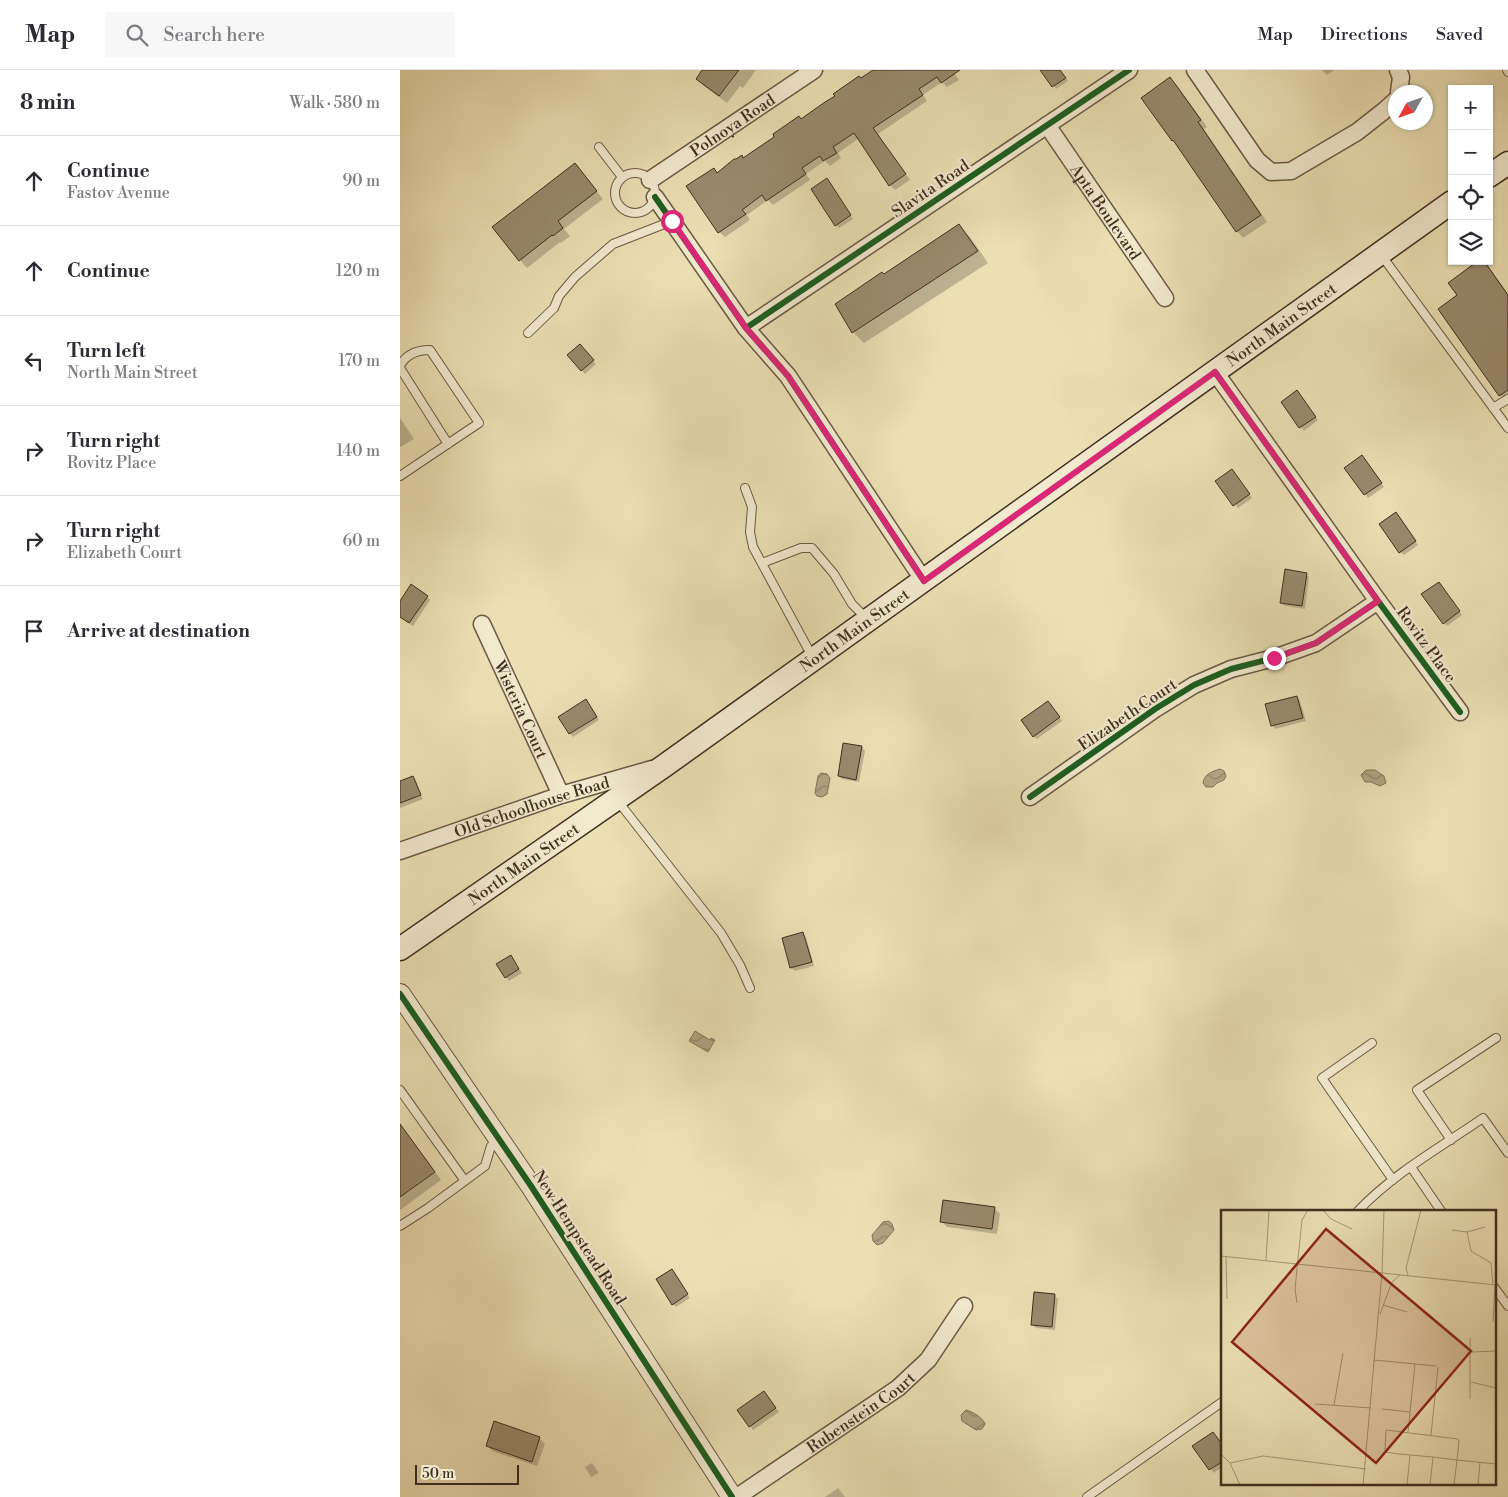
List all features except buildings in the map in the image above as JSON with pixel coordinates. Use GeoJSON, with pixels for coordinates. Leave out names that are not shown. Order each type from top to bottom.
{"type":"FeatureCollection","features":[{"type":"Feature","properties":{"kind":"main road"},"geometry":{"type":"LineString","coordinates":[[1490,175],[1508,163]]}},
{"type":"Feature","properties":{"kind":"main road","name":"North Main Street"},"geometry":{"type":"LineString","coordinates":[[400,949],[814,660],[1448,205]]}},
{"type":"Feature","properties":{"kind":"street","name":"Polnoya Road"},"geometry":{"type":"LineString","coordinates":[[650,180],[814,70]]}},
{"type":"Feature","properties":{"kind":"street","name":"Slavita Road"},"geometry":{"type":"LineString","coordinates":[[746,328],[1129,70]]}},
{"type":"Feature","properties":{"kind":"street"},"geometry":{"type":"LineString","coordinates":[[1195,70],[1257,160],[1272,172],[1292,171],[1357,132],[1388,107]]}},
{"type":"Feature","properties":{"kind":"street"},"geometry":{"type":"LineString","coordinates":[[1398,70],[1401,77],[1400,85]]}},
{"type":"Feature","properties":{"kind":"street","name":"Apta Boulevard"},"geometry":{"type":"LineString","coordinates":[[1047,125],[1165,298]]}},
{"type":"Feature","properties":{"kind":"street"},"geometry":{"type":"LineString","coordinates":[[655,198],[746,328],[788,376],[924,581]]}},
{"type":"Feature","properties":{"kind":"street","name":"Rovitz Place"},"geometry":{"type":"LineString","coordinates":[[1215,372],[1378,601],[1460,712]]}},
{"type":"Feature","properties":{"kind":"street","name":"Elizabeth Court"},"geometry":{"type":"LineString","coordinates":[[1030,797],[1155,709],[1194,685],[1231,670],[1274,658],[1316,643],[1378,601]]}},
{"type":"Feature","properties":{"kind":"street","name":"Wisteria Court"},"geometry":{"type":"LineString","coordinates":[[482,624],[562,795]]}},
{"type":"Feature","properties":{"kind":"street","name":"Old Schoolhouse Road"},"geometry":{"type":"LineString","coordinates":[[400,851],[562,795],[664,766]]}},
{"type":"Feature","properties":{"kind":"street","name":"New Hempstead Road"},"geometry":{"type":"LineString","coordinates":[[400,994],[531,1186],[732,1497]]}},
{"type":"Feature","properties":{"kind":"street","name":"Rubenstein Court"},"geometry":{"type":"LineString","coordinates":[[737,1497],[898,1388],[928,1360],[964,1306]]}},
{"type":"Feature","properties":{"kind":"lane"},"geometry":{"type":"LineString","coordinates":[[599,147],[622,177]]}},
{"type":"Feature","properties":{"kind":"lane"},"geometry":{"type":"LineString","coordinates":[[628,174],[640,174],[650,180],[654,186],[655,198],[647,210],[634,214],[621,208],[614,196],[615,188],[622,177],[628,174]]}},
{"type":"Feature","properties":{"kind":"lane"},"geometry":{"type":"LineString","coordinates":[[528,333],[554,308],[559,296],[575,277],[613,244],[672,221]]}},
{"type":"Feature","properties":{"kind":"lane"},"geometry":{"type":"LineString","coordinates":[[1380,254],[1508,428]]}},
{"type":"Feature","properties":{"kind":"lane"},"geometry":{"type":"LineString","coordinates":[[400,476],[448,444],[479,423],[430,350],[418,350],[403,360],[400,367],[448,444]]}},
{"type":"Feature","properties":{"kind":"lane"},"geometry":{"type":"LineString","coordinates":[[1493,408],[1508,398]]}},
{"type":"Feature","properties":{"kind":"lane"},"geometry":{"type":"LineString","coordinates":[[745,488],[752,507],[750,532],[753,547],[814,660]]}},
{"type":"Feature","properties":{"kind":"lane"},"geometry":{"type":"LineString","coordinates":[[762,563],[801,548],[812,548],[834,574],[852,604],[868,621]]}},
{"type":"Feature","properties":{"kind":"lane"},"geometry":{"type":"LineString","coordinates":[[616,799],[721,933],[740,965],[750,988]]}},
{"type":"Feature","properties":{"kind":"lane"},"geometry":{"type":"LineString","coordinates":[[1450,1140],[1417,1090],[1496,1038]]}},
{"type":"Feature","properties":{"kind":"lane"},"geometry":{"type":"LineString","coordinates":[[1372,1043],[1322,1078],[1393,1180]]}},
{"type":"Feature","properties":{"kind":"lane"},"geometry":{"type":"LineString","coordinates":[[400,1090],[465,1181]]}},
{"type":"Feature","properties":{"kind":"lane"},"geometry":{"type":"LineString","coordinates":[[1359,1210],[1372,1196],[1393,1180],[1484,1118],[1508,1153]]}},
{"type":"Feature","properties":{"kind":"lane"},"geometry":{"type":"LineString","coordinates":[[400,1226],[485,1166],[491,1146],[499,1141]]}},
{"type":"Feature","properties":{"kind":"lane"},"geometry":{"type":"LineString","coordinates":[[1411,1167],[1440,1210]]}},
{"type":"Feature","properties":{"kind":"lane"},"geometry":{"type":"LineString","coordinates":[[1496,1290],[1508,1306]]}},
{"type":"Feature","properties":{"kind":"lane"},"geometry":{"type":"LineString","coordinates":[[1087,1497],[1221,1403]]}},
{"type":"Feature","properties":{"kind":"water"},"geometry":{"type":"Polygon","coordinates":[[[1220,769],[1224,771],[1226,776],[1224,780],[1213,787],[1206,787],[1203,783],[1205,777],[1220,769]]]}},
{"type":"Feature","properties":{"kind":"water"},"geometry":{"type":"Polygon","coordinates":[[[1366,770],[1375,770],[1384,776],[1386,783],[1380,786],[1371,782],[1365,782],[1361,775],[1366,770]]]}},
{"type":"Feature","properties":{"kind":"water"},"geometry":{"type":"Polygon","coordinates":[[[821,773],[827,774],[830,778],[827,794],[822,797],[817,796],[815,793],[818,776],[821,773]]]}},
{"type":"Feature","properties":{"kind":"water"},"geometry":{"type":"Polygon","coordinates":[[[695,1031],[710,1040],[711,1038],[715,1040],[708,1052],[689,1041],[695,1031]]]}},
{"type":"Feature","properties":{"kind":"water"},"geometry":{"type":"Polygon","coordinates":[[[889,1221],[894,1230],[883,1243],[877,1245],[873,1241],[872,1235],[883,1222],[889,1221]]]}},
{"type":"Feature","properties":{"kind":"water"},"geometry":{"type":"Polygon","coordinates":[[[966,1410],[982,1419],[985,1424],[982,1429],[976,1430],[962,1421],[961,1415],[966,1410]]]}},
{"type":"Feature","properties":{"kind":"cycle path"},"geometry":{"type":"LineString","coordinates":[[746,328],[1129,70]]}},
{"type":"Feature","properties":{"kind":"cycle path"},"geometry":{"type":"LineString","coordinates":[[655,197],[746,328],[788,376],[924,581]]}},
{"type":"Feature","properties":{"kind":"cycle path"},"geometry":{"type":"LineString","coordinates":[[1215,372],[1378,601],[1460,712]]}},
{"type":"Feature","properties":{"kind":"cycle path"},"geometry":{"type":"LineString","coordinates":[[1030,797],[1155,709],[1194,685],[1231,669],[1274,658],[1316,643],[1378,601]]}},
{"type":"Feature","properties":{"kind":"cycle path"},"geometry":{"type":"LineString","coordinates":[[400,994],[531,1186],[732,1497]]}},
{"type":"Feature","properties":{"kind":"route"},"geometry":{"type":"LineString","coordinates":[[672,221],[746,328],[788,376],[924,581],[1215,372],[1378,601],[1316,643],[1274,658]]}}]}
